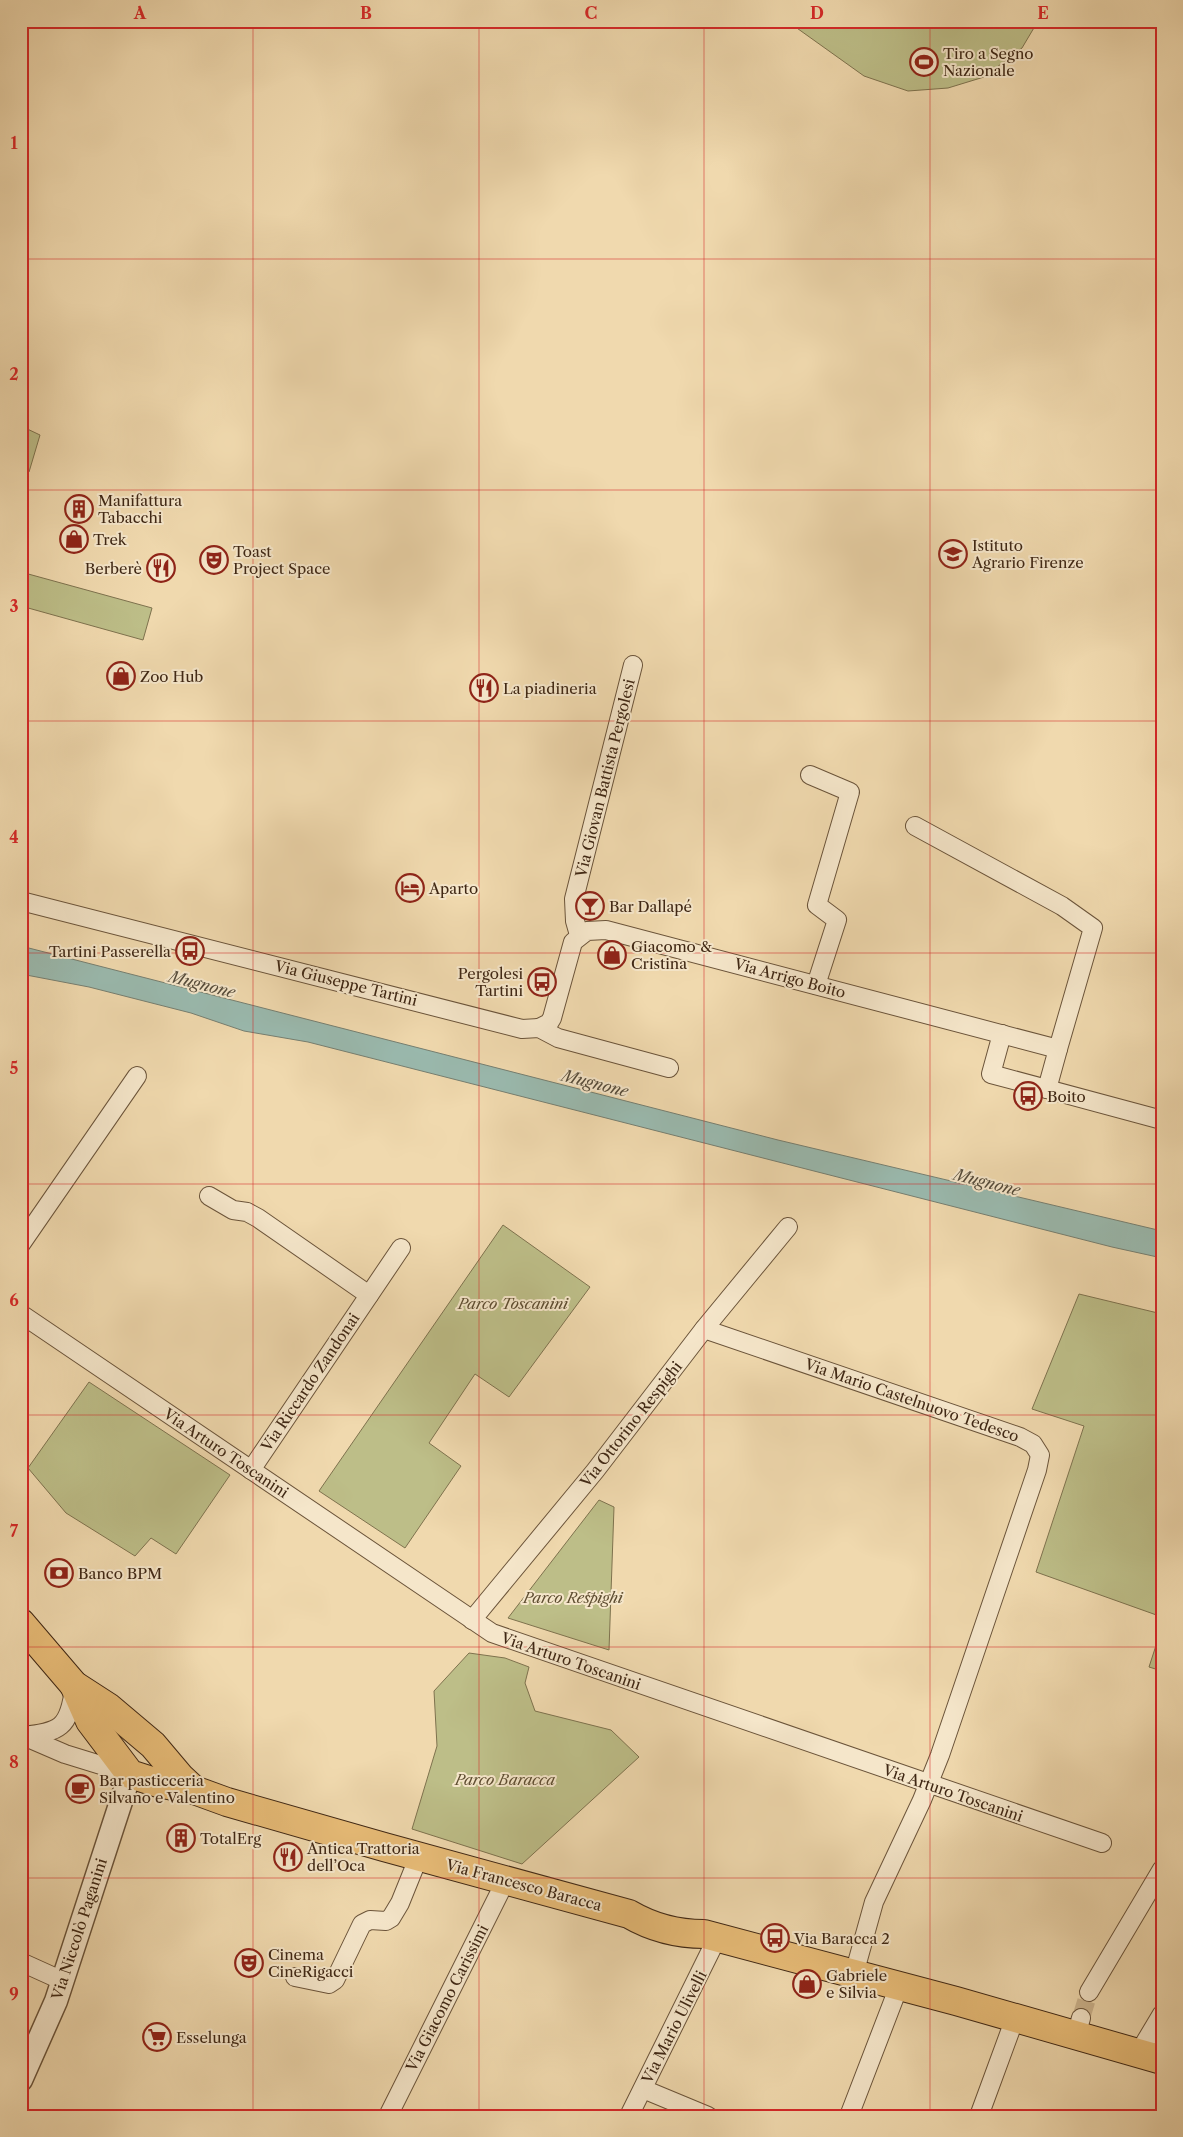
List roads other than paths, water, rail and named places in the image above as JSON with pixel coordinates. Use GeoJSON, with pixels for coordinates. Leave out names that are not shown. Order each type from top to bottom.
{"type":"FeatureCollection","features":[{"type":"Feature","properties":{"kind":"main road","name":"Via Francesco Baracca"},"geometry":{"type":"LineString","coordinates":[[21,1623],[74,1685],[90,1721],[130,1774],[137,1766],[149,1763],[187,1784],[227,1802],[629,1914],[648,1924],[683,1934],[711,1936],[1015,2018],[1078,2027],[1150,2057]]}},
{"type":"Feature","properties":{"kind":"main road","name":"Via Francesco Baracca"},"geometry":{"type":"LineString","coordinates":[[74,1685],[108,1707],[152,1745],[187,1784]]}},
{"type":"Feature","properties":{"kind":"street","name":"Via Giovan Battista Pergolesi"},"geometry":{"type":"LineString","coordinates":[[579,935],[575,921],[574,898],[633,665]]}},
{"type":"Feature","properties":{"kind":"street"},"geometry":{"type":"LineString","coordinates":[[810,775],[850,792],[816,905],[838,920],[816,985]]}},
{"type":"Feature","properties":{"kind":"street"},"geometry":{"type":"LineString","coordinates":[[915,826],[1062,906],[1093,928],[1047,1089]]}},
{"type":"Feature","properties":{"kind":"street","name":"Via Giuseppe Tartini"},"geometry":{"type":"LineString","coordinates":[[21,901],[522,1029],[539,1028],[558,1038],[669,1068]]}},
{"type":"Feature","properties":{"kind":"street","name":"Via Arrigo Boito"},"geometry":{"type":"LineString","coordinates":[[579,935],[590,930],[606,930],[1058,1049]]}},
{"type":"Feature","properties":{"kind":"street"},"geometry":{"type":"LineString","coordinates":[[539,1028],[549,1023],[552,1018],[570,946],[579,935]]}},
{"type":"Feature","properties":{"kind":"street"},"geometry":{"type":"LineString","coordinates":[[1002,1034],[990,1074],[1162,1120]]}},
{"type":"Feature","properties":{"kind":"street"},"geometry":{"type":"LineString","coordinates":[[21,1244],[137,1076]]}},
{"type":"Feature","properties":{"kind":"street"},"geometry":{"type":"LineString","coordinates":[[209,1196],[232,1210],[246,1212],[258,1218],[369,1295]]}},
{"type":"Feature","properties":{"kind":"street","name":"Via Ottorino Respighi"},"geometry":{"type":"LineString","coordinates":[[472,1620],[595,1471],[704,1329],[788,1227]]}},
{"type":"Feature","properties":{"kind":"street","name":"Via Riccardo Zandonai"},"geometry":{"type":"LineString","coordinates":[[251,1470],[401,1248]]}},
{"type":"Feature","properties":{"kind":"street","name":"Via Arturo Toscanini"},"geometry":{"type":"LineString","coordinates":[[21,1314],[472,1620],[504,1638],[1102,1843]]}},
{"type":"Feature","properties":{"kind":"street","name":"Via Mario Castelnuovo Tedesco"},"geometry":{"type":"LineString","coordinates":[[704,1329],[1020,1437],[1031,1442],[1039,1452],[1040,1458],[1037,1470],[928,1784]]}},
{"type":"Feature","properties":{"kind":"street"},"geometry":{"type":"LineString","coordinates":[[22,1736],[50,1732],[64,1723],[71,1709],[74,1685]]}},
{"type":"Feature","properties":{"kind":"street"},"geometry":{"type":"LineString","coordinates":[[22,1736],[65,1754],[130,1774]]}},
{"type":"Feature","properties":{"kind":"street","name":"Via Niccolò Paganini"},"geometry":{"type":"LineString","coordinates":[[21,2080],[48,2023],[63,1981],[130,1774]]}},
{"type":"Feature","properties":{"kind":"street"},"geometry":{"type":"LineString","coordinates":[[854,1974],[874,1902],[928,1784]]}},
{"type":"Feature","properties":{"kind":"street"},"geometry":{"type":"LineString","coordinates":[[295,1977],[329,1984],[335,1980],[362,1924],[370,1920],[386,1921],[395,1912],[419,1856]]}},
{"type":"Feature","properties":{"kind":"street"},"geometry":{"type":"LineString","coordinates":[[1089,1992],[1162,1869]]}},
{"type":"Feature","properties":{"kind":"street","name":"Via Giacomo Carissimi"},"geometry":{"type":"LineString","coordinates":[[388,2116],[506,1880]]}},
{"type":"Feature","properties":{"kind":"street","name":"Via Mario Ulivelli"},"geometry":{"type":"LineString","coordinates":[[629,2116],[643,2089],[711,1936]]}},
{"type":"Feature","properties":{"kind":"street"},"geometry":{"type":"LineString","coordinates":[[21,1962],[63,1981]]}},
{"type":"Feature","properties":{"kind":"street"},"geometry":{"type":"LineString","coordinates":[[850,2116],[899,1986]]}},
{"type":"Feature","properties":{"kind":"street"},"geometry":{"type":"LineString","coordinates":[[1150,2057],[1162,2014]]}},
{"type":"Feature","properties":{"kind":"street"},"geometry":{"type":"LineString","coordinates":[[979,2116],[1015,2018]]}},
{"type":"Feature","properties":{"kind":"street"},"geometry":{"type":"LineString","coordinates":[[643,2089],[708,2116]]}},
{"type":"Feature","properties":{"kind":"water"},"geometry":{"type":"Polygon","coordinates":[[[21,946],[778,1140],[1162,1231],[1162,1258],[1112,1247],[308,1042],[244,1031],[191,1013],[89,987],[21,974],[21,946]]]}},
{"type":"Feature","properties":{"kind":"tunnel"},"geometry":{"type":"LineString","coordinates":[[1081,2018],[1089,1992]]}},
{"type":"Feature","properties":{"kind":"place","name":"Tiro a Segno Nazionale"},"geometry":{"type":"Point","coordinates":[924,62]}},
{"type":"Feature","properties":{"kind":"place","name":"Manifattura Tabacchi"},"geometry":{"type":"Point","coordinates":[79,509]}},
{"type":"Feature","properties":{"kind":"place","name":"Trek"},"geometry":{"type":"Point","coordinates":[74,539]}},
{"type":"Feature","properties":{"kind":"place","name":"Istituto Agrario Firenze"},"geometry":{"type":"Point","coordinates":[953,554]}},
{"type":"Feature","properties":{"kind":"place","name":"Toast Project Space"},"geometry":{"type":"Point","coordinates":[214,560]}},
{"type":"Feature","properties":{"kind":"place","name":"Berberè"},"geometry":{"type":"Point","coordinates":[161,568]}},
{"type":"Feature","properties":{"kind":"place","name":"Zoo Hub"},"geometry":{"type":"Point","coordinates":[121,676]}},
{"type":"Feature","properties":{"kind":"place","name":"La piadineria"},"geometry":{"type":"Point","coordinates":[484,688]}},
{"type":"Feature","properties":{"kind":"place","name":"Aparto"},"geometry":{"type":"Point","coordinates":[410,888]}},
{"type":"Feature","properties":{"kind":"place","name":"Bar Dallapé"},"geometry":{"type":"Point","coordinates":[590,906]}},
{"type":"Feature","properties":{"kind":"place","name":"Tartini Passerella"},"geometry":{"type":"Point","coordinates":[190,951]}},
{"type":"Feature","properties":{"kind":"place","name":"Giacomo & Cristina"},"geometry":{"type":"Point","coordinates":[612,955]}},
{"type":"Feature","properties":{"kind":"place","name":"Pergolesi Tartini"},"geometry":{"type":"Point","coordinates":[542,982]}},
{"type":"Feature","properties":{"kind":"place","name":"Boito"},"geometry":{"type":"Point","coordinates":[1028,1096]}},
{"type":"Feature","properties":{"kind":"place","name":"Banco BPM"},"geometry":{"type":"Point","coordinates":[59,1573]}},
{"type":"Feature","properties":{"kind":"place","name":"Bar pasticceria Silvano e Valentino"},"geometry":{"type":"Point","coordinates":[80,1789]}},
{"type":"Feature","properties":{"kind":"place","name":"TotalErg"},"geometry":{"type":"Point","coordinates":[181,1838]}},
{"type":"Feature","properties":{"kind":"place","name":"Antica Trattoria dell’Oca"},"geometry":{"type":"Point","coordinates":[288,1857]}},
{"type":"Feature","properties":{"kind":"place","name":"Via Baracca 2"},"geometry":{"type":"Point","coordinates":[775,1938]}},
{"type":"Feature","properties":{"kind":"place","name":"Cinema CineRigacci"},"geometry":{"type":"Point","coordinates":[249,1963]}},
{"type":"Feature","properties":{"kind":"place","name":"Gabriele e Silvia"},"geometry":{"type":"Point","coordinates":[807,1984]}},
{"type":"Feature","properties":{"kind":"place","name":"Esselunga"},"geometry":{"type":"Point","coordinates":[157,2037]}},
{"type":"Feature","properties":{"kind":"water label","name":"Mugnone"},"geometry":{"type":"Point","coordinates":[202,984]}},
{"type":"Feature","properties":{"kind":"water label","name":"Mugnone"},"geometry":{"type":"Point","coordinates":[595,1083]}},
{"type":"Feature","properties":{"kind":"water label","name":"Mugnone"},"geometry":{"type":"Point","coordinates":[987,1182]}},
{"type":"Feature","properties":{"kind":"park label","name":"Parco Toscanini"},"geometry":{"type":"Point","coordinates":[513,1303]}},
{"type":"Feature","properties":{"kind":"park label","name":"Parco Respighi"},"geometry":{"type":"Point","coordinates":[573,1597]}},
{"type":"Feature","properties":{"kind":"park label","name":"Parco Baracca"},"geometry":{"type":"Point","coordinates":[505,1779]}}]}
